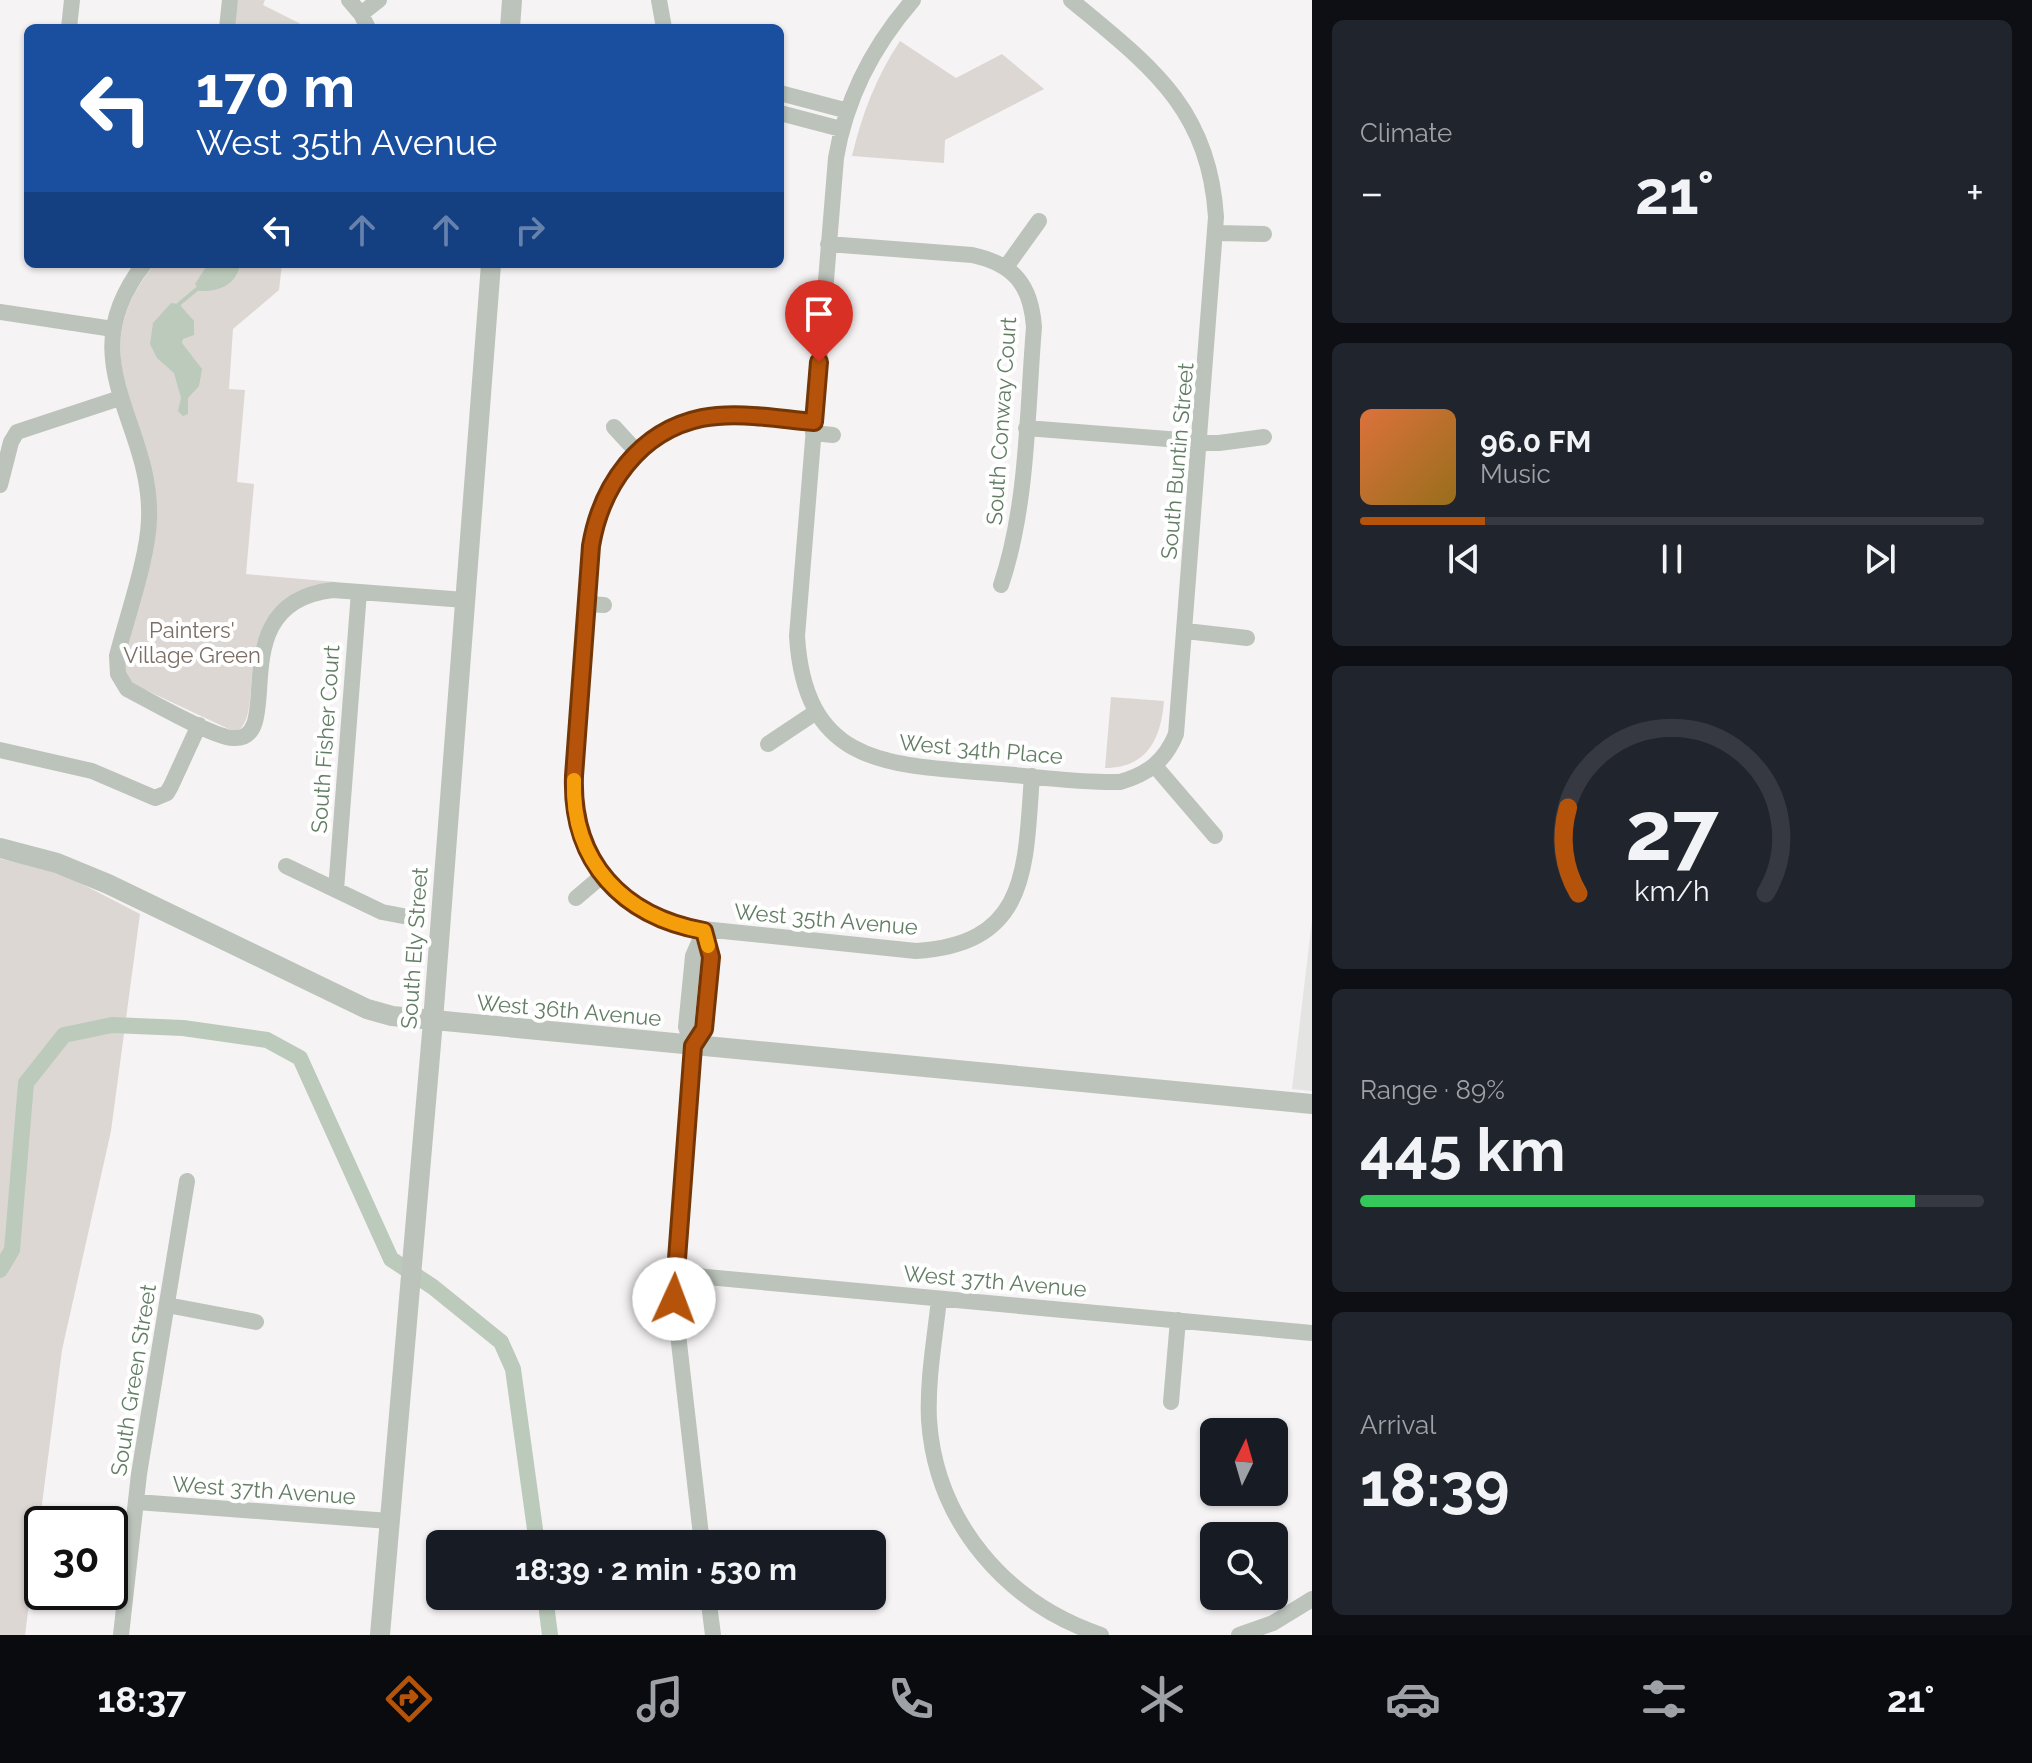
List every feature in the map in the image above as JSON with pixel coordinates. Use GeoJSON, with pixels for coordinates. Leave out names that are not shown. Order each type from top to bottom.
{"type":"FeatureCollection","features":[{"type":"Feature","properties":{"kind":"street"},"geometry":{"type":"LineString","coordinates":[[69,24],[72,0]]}},
{"type":"Feature","properties":{"kind":"street"},"geometry":{"type":"LineString","coordinates":[[227,24],[230,0]]}},
{"type":"Feature","properties":{"kind":"street"},"geometry":{"type":"LineString","coordinates":[[349,0],[365,21],[379,0]]}},
{"type":"Feature","properties":{"kind":"street"},"geometry":{"type":"LineString","coordinates":[[510,24],[512,0]]}},
{"type":"Feature","properties":{"kind":"street"},"geometry":{"type":"LineString","coordinates":[[659,0],[663,24]]}},
{"type":"Feature","properties":{"kind":"street"},"geometry":{"type":"LineString","coordinates":[[768,744],[816,712],[801,675],[797,636],[828,244],[841,129],[872,55],[913,0]]}},
{"type":"Feature","properties":{"kind":"street","name":"South Buntin Street"},"geometry":{"type":"LineString","coordinates":[[1071,0],[1158,75],[1186,113],[1212,182],[1217,233],[1176,734],[1171,746],[1155,766]]}},
{"type":"Feature","properties":{"kind":"street"},"geometry":{"type":"LineString","coordinates":[[784,94],[848,111]]}},
{"type":"Feature","properties":{"kind":"street"},"geometry":{"type":"LineString","coordinates":[[784,114],[841,129]]}},
{"type":"Feature","properties":{"kind":"street"},"geometry":{"type":"LineString","coordinates":[[828,244],[972,255],[991,259],[1006,267],[1039,221]]}},
{"type":"Feature","properties":{"kind":"street"},"geometry":{"type":"LineString","coordinates":[[1217,233],[1264,234]]}},
{"type":"Feature","properties":{"kind":"street","name":"South Conway Court"},"geometry":{"type":"LineString","coordinates":[[1001,585],[1018,518],[1034,327],[1027,290],[1006,267]]}},
{"type":"Feature","properties":{"kind":"street"},"geometry":{"type":"LineString","coordinates":[[136,268],[118,311],[113,329],[112,354],[120,398],[146,482],[149,520],[116,664],[127,689],[232,738],[250,734],[256,721],[265,638],[271,625],[297,599],[333,590],[465,600]]}},
{"type":"Feature","properties":{"kind":"street","name":"South Ely Street"},"geometry":{"type":"LineString","coordinates":[[380,1635],[433,1021],[491,268]]}},
{"type":"Feature","properties":{"kind":"street"},"geometry":{"type":"LineString","coordinates":[[0,312],[113,329]]}},
{"type":"Feature","properties":{"kind":"street"},"geometry":{"type":"LineString","coordinates":[[0,485],[11,442],[17,432],[120,398]]}},
{"type":"Feature","properties":{"kind":"street","name":"West 35th Avenue"},"geometry":{"type":"LineString","coordinates":[[833,435],[813,427],[744,416],[701,419],[669,431],[637,452],[615,478],[599,511],[591,546],[573,796],[583,842],[603,875],[636,907],[658,918],[704,931],[916,951],[941,949],[976,938],[1002,916],[1022,876],[1026,858],[1032,776]]}},
{"type":"Feature","properties":{"kind":"street"},"geometry":{"type":"LineString","coordinates":[[614,427],[637,452]]}},
{"type":"Feature","properties":{"kind":"street"},"geometry":{"type":"LineString","coordinates":[[1026,428],[1219,443],[1264,437]]}},
{"type":"Feature","properties":{"kind":"street","name":"South Fisher Court"},"geometry":{"type":"LineString","coordinates":[[336,890],[359,592]]}},
{"type":"Feature","properties":{"kind":"street"},"geometry":{"type":"LineString","coordinates":[[587,604],[604,605]]}},
{"type":"Feature","properties":{"kind":"street"},"geometry":{"type":"LineString","coordinates":[[1186,631],[1247,638]]}},
{"type":"Feature","properties":{"kind":"street","name":"West 34th Place"},"geometry":{"type":"LineString","coordinates":[[816,712],[839,739],[855,750],[888,762],[1120,782],[1139,777],[1155,766]]}},
{"type":"Feature","properties":{"kind":"street"},"geometry":{"type":"LineString","coordinates":[[0,750],[92,771],[155,798],[167,793],[199,725]]}},
{"type":"Feature","properties":{"kind":"street"},"geometry":{"type":"LineString","coordinates":[[1155,766],[1215,836]]}},
{"type":"Feature","properties":{"kind":"street","name":"West 36th Avenue"},"geometry":{"type":"LineString","coordinates":[[0,848],[83,872],[367,1009],[392,1016],[1312,1104]]}},
{"type":"Feature","properties":{"kind":"street"},"geometry":{"type":"LineString","coordinates":[[286,866],[382,912],[403,916]]}},
{"type":"Feature","properties":{"kind":"street"},"geometry":{"type":"LineString","coordinates":[[576,898],[603,875]]}},
{"type":"Feature","properties":{"kind":"street"},"geometry":{"type":"LineString","coordinates":[[700,1530],[675,1325],[674,1274],[693,1046],[704,1029],[711,957],[704,931]]}},
{"type":"Feature","properties":{"kind":"street","name":"South Green Street"},"geometry":{"type":"LineString","coordinates":[[121,1635],[137,1502],[187,1181]]}},
{"type":"Feature","properties":{"kind":"street","name":"West 37th Avenue"},"geometry":{"type":"LineString","coordinates":[[674,1274],[1312,1333]]}},
{"type":"Feature","properties":{"kind":"street"},"geometry":{"type":"LineString","coordinates":[[939,1299],[929,1419],[937,1464],[953,1512],[980,1553],[1006,1581],[1050,1613],[1101,1635]]}},
{"type":"Feature","properties":{"kind":"street"},"geometry":{"type":"LineString","coordinates":[[167,1305],[256,1322]]}},
{"type":"Feature","properties":{"kind":"street"},"geometry":{"type":"LineString","coordinates":[[1171,1402],[1178,1320]]}},
{"type":"Feature","properties":{"kind":"street","name":"West 37th Avenue"},"geometry":{"type":"LineString","coordinates":[[137,1502],[389,1521]]}},
{"type":"Feature","properties":{"kind":"street"},"geometry":{"type":"LineString","coordinates":[[1239,1635],[1273,1623],[1312,1599]]}},
{"type":"Feature","properties":{"kind":"street"},"geometry":{"type":"LineString","coordinates":[[710,1610],[713,1635]]}},
{"type":"Feature","properties":{"kind":"shaded area"},"geometry":{"type":"Polygon","coordinates":[[[205,268],[239,268],[226,286],[199,291],[195,284],[205,268]]]}},
{"type":"Feature","properties":{"kind":"shaded area"},"geometry":{"type":"Polygon","coordinates":[[[171,303],[179,304],[194,321],[194,335],[183,339],[182,343],[202,369],[199,386],[188,398],[188,414],[183,416],[178,411],[181,398],[174,373],[157,358],[150,344],[153,323],[171,303]]]}},
{"type":"Feature","properties":{"kind":"shaded area"},"geometry":{"type":"Polygon","coordinates":[[[1312,920],[1312,1091],[1292,1089],[1312,920]]]}},
{"type":"Feature","properties":{"kind":"green space"},"geometry":{"type":"Polygon","coordinates":[[[238,0],[265,0],[263,5],[300,24],[235,24],[238,0]]]}},
{"type":"Feature","properties":{"kind":"green space"},"geometry":{"type":"Polygon","coordinates":[[[900,41],[956,78],[1002,54],[1044,89],[945,140],[944,163],[852,156],[871,96],[900,41]]]}},
{"type":"Feature","properties":{"kind":"green space","name":"Painters' Village Green"},"geometry":{"type":"Polygon","coordinates":[[[152,268],[282,268],[279,290],[233,329],[229,389],[245,390],[237,482],[254,484],[246,574],[336,582],[299,591],[275,609],[261,631],[254,656],[250,704],[245,722],[235,732],[133,684],[125,677],[123,660],[156,516],[152,481],[121,359],[122,329],[133,297],[152,268]]]}},
{"type":"Feature","properties":{"kind":"green space"},"geometry":{"type":"Polygon","coordinates":[[[1111,697],[1164,701],[1160,727],[1150,748],[1132,763],[1105,768],[1111,697]]]}},
{"type":"Feature","properties":{"kind":"green space"},"geometry":{"type":"Polygon","coordinates":[[[0,859],[53,869],[140,914],[111,1131],[62,1350],[42,1506],[24,1506],[24,1610],[28,1610],[25,1635],[0,1635],[0,859]]]}},
{"type":"Feature","properties":{"kind":"waterway"},"geometry":{"type":"LineString","coordinates":[[179,304],[197,289]]}},
{"type":"Feature","properties":{"kind":"waterway"},"geometry":{"type":"LineString","coordinates":[[0,1270],[12,1250],[26,1083],[64,1035],[112,1025],[183,1028],[267,1040],[300,1058],[391,1259],[433,1287],[501,1342],[513,1369],[535,1530]]}},
{"type":"Feature","properties":{"kind":"waterway"},"geometry":{"type":"LineString","coordinates":[[547,1610],[550,1635]]}},
{"type":"Feature","properties":{"kind":"slow traffic"},"geometry":{"type":"LineString","coordinates":[[574,780],[578,828],[589,854],[603,875],[636,907],[658,918],[704,931],[708,946]]}},
{"type":"Feature","properties":{"kind":"route"},"geometry":{"type":"LineString","coordinates":[[674,1299],[693,1046],[704,1029],[711,957],[704,931],[658,918],[636,907],[621,894],[589,854],[578,828],[573,796],[591,546],[608,490],[637,452],[669,431],[701,419],[744,416],[814,422],[819,362]]}}]}
